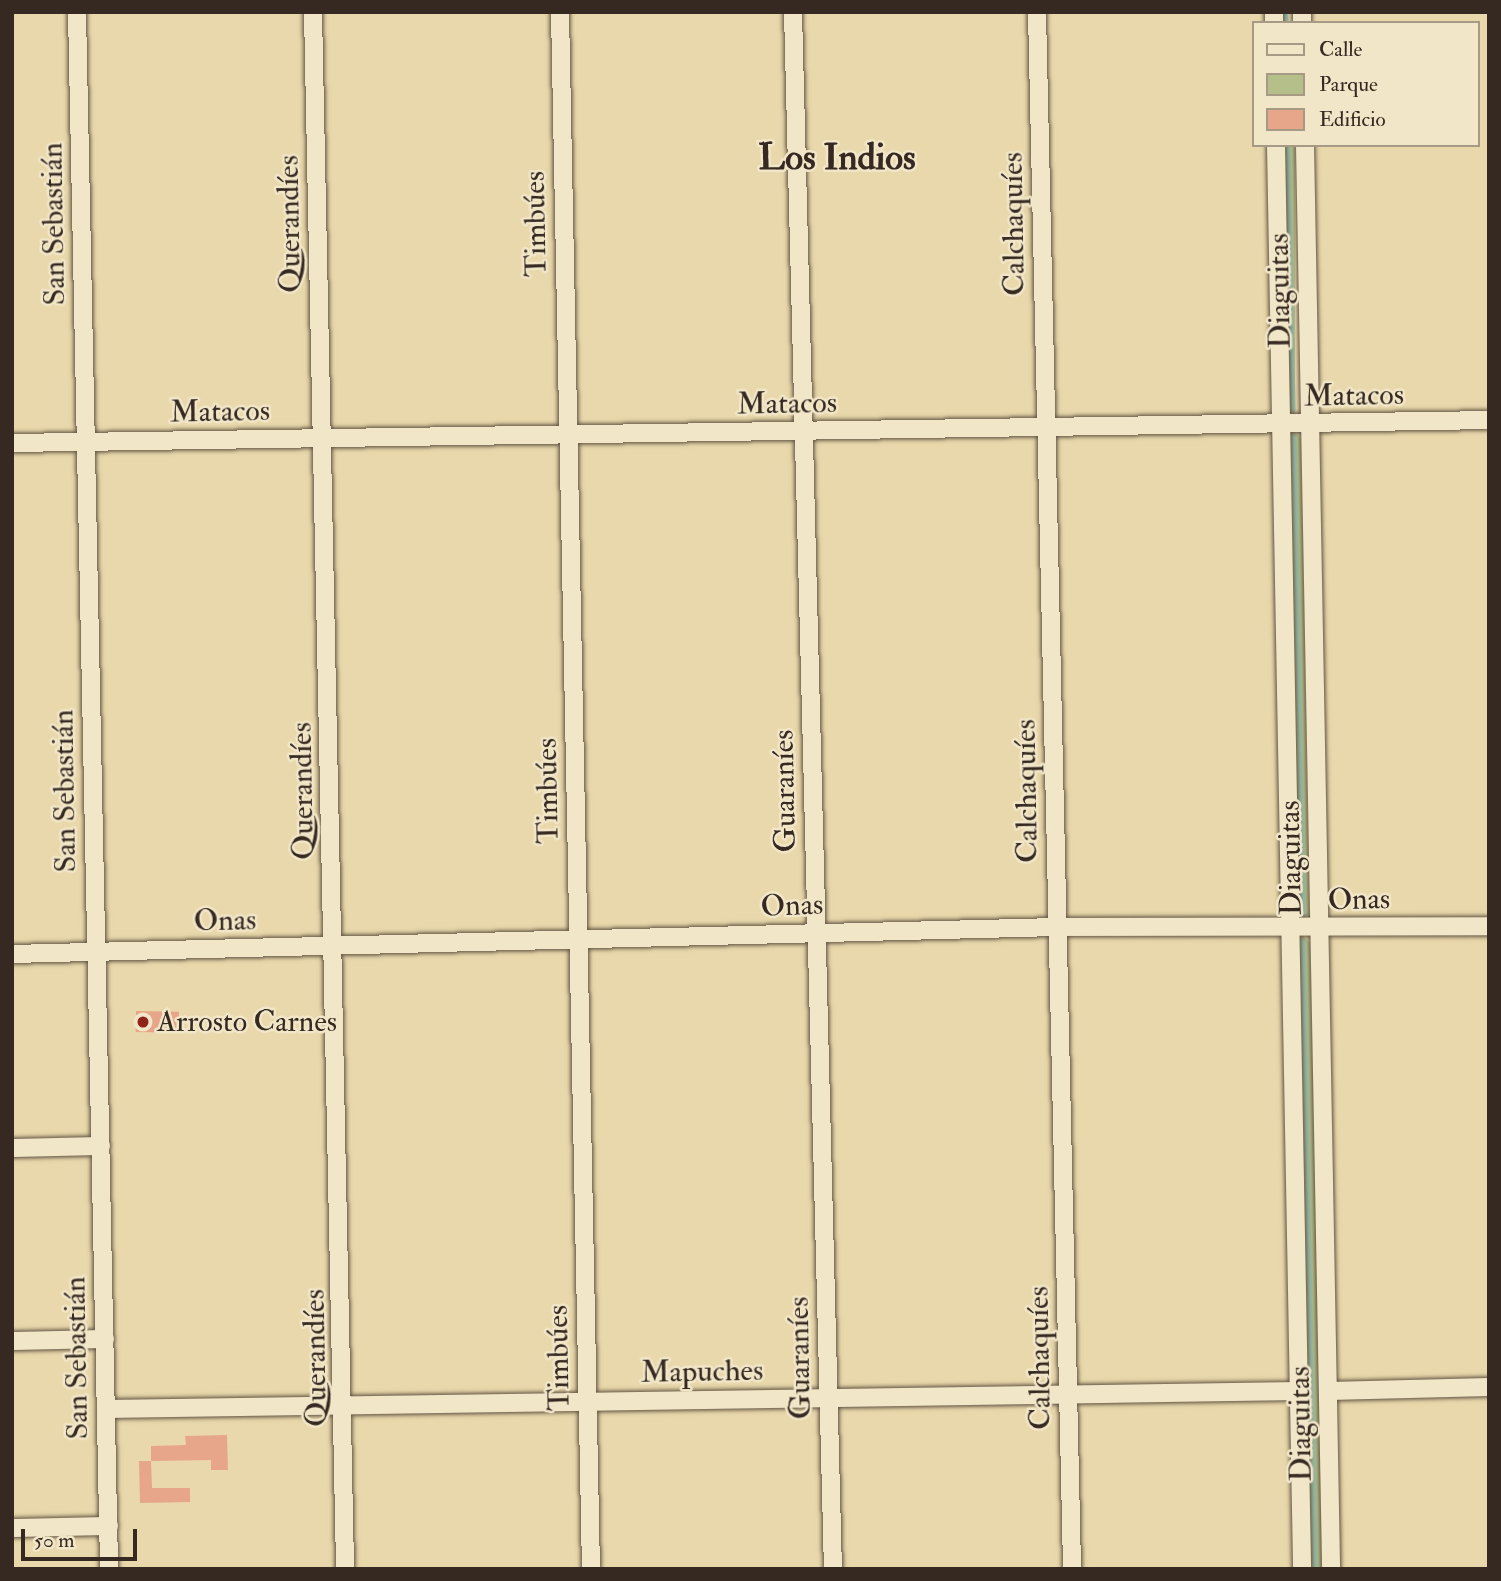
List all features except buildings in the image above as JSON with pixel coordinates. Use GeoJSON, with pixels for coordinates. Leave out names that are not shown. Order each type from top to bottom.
{"type":"FeatureCollection","features":[{"type":"Feature","properties":{"kind":"street","name":"San Sebastián"},"geometry":{"type":"LineString","coordinates":[[77,12],[109,1569]]}},
{"type":"Feature","properties":{"kind":"street","name":"Querandíes"},"geometry":{"type":"LineString","coordinates":[[313,12],[346,1405],[345,1569]]}},
{"type":"Feature","properties":{"kind":"street","name":"Timbúes"},"geometry":{"type":"LineString","coordinates":[[560,12],[591,1569]]}},
{"type":"Feature","properties":{"kind":"street","name":"Guaraníes"},"geometry":{"type":"LineString","coordinates":[[793,12],[833,1569]]}},
{"type":"Feature","properties":{"kind":"street","name":"Calchaquíes"},"geometry":{"type":"LineString","coordinates":[[1037,12],[1072,1569]]}},
{"type":"Feature","properties":{"kind":"street","name":"Diaguitas"},"geometry":{"type":"LineString","coordinates":[[1276,147],[1302,1569]]}},
{"type":"Feature","properties":{"kind":"street","name":"Diaguitas"},"geometry":{"type":"LineString","coordinates":[[1305,147],[1331,1569]]}},
{"type":"Feature","properties":{"kind":"street","name":"Matacos"},"geometry":{"type":"LineString","coordinates":[[12,443],[1489,421]]}},
{"type":"Feature","properties":{"kind":"street","name":"Onas"},"geometry":{"type":"LineString","coordinates":[[12,954],[1058,927],[1321,929],[1489,926]]}},
{"type":"Feature","properties":{"kind":"street"},"geometry":{"type":"LineString","coordinates":[[12,1148],[101,1146]]}},
{"type":"Feature","properties":{"kind":"street"},"geometry":{"type":"LineString","coordinates":[[12,1341],[105,1339]]}},
{"type":"Feature","properties":{"kind":"street"},"geometry":{"type":"LineString","coordinates":[[1329,1391],[1489,1387]]}},
{"type":"Feature","properties":{"kind":"street","name":"Mapuches"},"geometry":{"type":"LineString","coordinates":[[106,1409],[1299,1391]]}},
{"type":"Feature","properties":{"kind":"street"},"geometry":{"type":"LineString","coordinates":[[12,1528],[108,1526]]}},
{"type":"Feature","properties":{"kind":"green space"},"geometry":{"type":"Polygon","coordinates":[[[1280,147],[1295,147],[1295,417],[1287,415],[1280,147]]]}},
{"type":"Feature","properties":{"kind":"green space"},"geometry":{"type":"Polygon","coordinates":[[[1294,431],[1301,439],[1309,915],[1296,919],[1287,435],[1294,431]]]}},
{"type":"Feature","properties":{"kind":"green space"},"geometry":{"type":"Polygon","coordinates":[[[1303,936],[1310,943],[1323,1569],[1307,1569],[1296,939],[1303,936]]]}},
{"type":"Feature","properties":{"kind":"waterway"},"geometry":{"type":"LineString","coordinates":[[1286,12],[1286,21]]}},
{"type":"Feature","properties":{"kind":"waterway"},"geometry":{"type":"LineString","coordinates":[[1288,147],[1293,409]]}},
{"type":"Feature","properties":{"kind":"waterway"},"geometry":{"type":"LineString","coordinates":[[1294,437],[1303,915]]}},
{"type":"Feature","properties":{"kind":"waterway"},"geometry":{"type":"LineString","coordinates":[[1303,941],[1315,1569]]}},
{"type":"Feature","properties":{"kind":"place","name":"Arrosto Carnes"},"geometry":{"type":"Point","coordinates":[143,1022]}},
{"type":"Feature","properties":{"kind":"district","name":"Los Indios"},"geometry":{"type":"Point","coordinates":[837,158]}}]}
